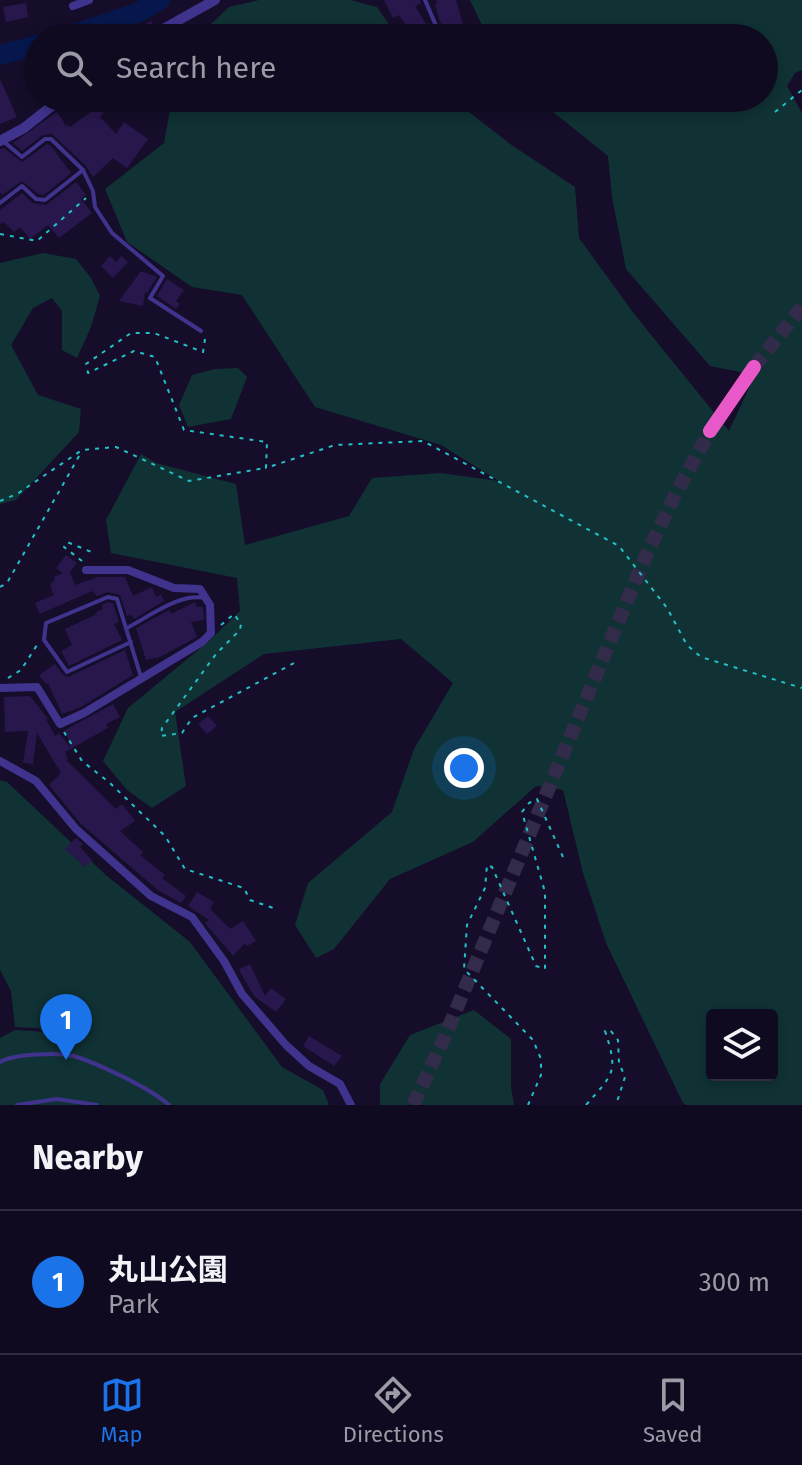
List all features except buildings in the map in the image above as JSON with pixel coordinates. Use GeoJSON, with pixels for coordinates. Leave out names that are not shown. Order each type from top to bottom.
{"type":"FeatureCollection","features":[{"type":"Feature","properties":{"kind":"highway"},"geometry":{"type":"LineString","coordinates":[[710,431],[754,367]]}},
{"type":"Feature","properties":{"kind":"street"},"geometry":{"type":"LineString","coordinates":[[73,6],[89,0]]}},
{"type":"Feature","properties":{"kind":"street"},"geometry":{"type":"LineString","coordinates":[[172,24],[215,0]]}},
{"type":"Feature","properties":{"kind":"street"},"geometry":{"type":"LineString","coordinates":[[0,140],[24,128],[44,112]]}},
{"type":"Feature","properties":{"kind":"street"},"geometry":{"type":"LineString","coordinates":[[0,688],[37,687],[60,724],[142,679],[202,642],[211,633],[207,598],[200,589],[174,588],[128,570],[89,570]]}},
{"type":"Feature","properties":{"kind":"street"},"geometry":{"type":"LineString","coordinates":[[0,761],[36,781],[76,829],[151,896],[192,917],[224,961],[242,994],[286,1045],[309,1066],[340,1084],[351,1105]]}},
{"type":"Feature","properties":{"kind":"lane"},"geometry":{"type":"LineString","coordinates":[[425,0],[435,24]]}},
{"type":"Feature","properties":{"kind":"lane"},"geometry":{"type":"LineString","coordinates":[[0,140],[22,157],[45,139],[51,139],[83,170],[93,191],[95,207],[112,233],[163,276],[150,298],[201,331]]}},
{"type":"Feature","properties":{"kind":"lane"},"geometry":{"type":"LineString","coordinates":[[0,203],[22,186],[36,199],[45,200],[83,170]]}},
{"type":"Feature","properties":{"kind":"lane"},"geometry":{"type":"LineString","coordinates":[[127,628],[181,599],[196,596],[207,598]]}},
{"type":"Feature","properties":{"kind":"lane"},"geometry":{"type":"LineString","coordinates":[[131,642],[67,672],[44,640],[46,623],[108,597],[117,599],[127,628],[142,679]]}},
{"type":"Feature","properties":{"kind":"lane"},"geometry":{"type":"LineString","coordinates":[[0,1062],[13,1057],[76,1057],[157,1094],[169,1105]]}},
{"type":"Feature","properties":{"kind":"lane"},"geometry":{"type":"LineString","coordinates":[[17,1105],[57,1099],[97,1105]]}},
{"type":"Feature","properties":{"kind":"path"},"geometry":{"type":"LineString","coordinates":[[778,110],[802,90]]}},
{"type":"Feature","properties":{"kind":"path"},"geometry":{"type":"LineString","coordinates":[[0,234],[37,241],[93,191]]}},
{"type":"Feature","properties":{"kind":"path"},"geometry":{"type":"LineString","coordinates":[[201,331],[205,339],[203,352],[154,333],[131,333],[86,364],[88,373],[134,351],[155,357],[184,430],[267,442],[266,468]]}},
{"type":"Feature","properties":{"kind":"path"},"geometry":{"type":"LineString","coordinates":[[0,501],[17,494],[82,450],[116,447],[189,481],[266,468],[335,445],[423,441],[619,546],[667,608],[687,645],[701,657],[802,688]]}},
{"type":"Feature","properties":{"kind":"path"},"geometry":{"type":"LineString","coordinates":[[0,587],[7,583],[82,450]]}},
{"type":"Feature","properties":{"kind":"path"},"geometry":{"type":"LineString","coordinates":[[89,570],[64,547],[67,542],[94,553]]}},
{"type":"Feature","properties":{"kind":"path"},"geometry":{"type":"LineString","coordinates":[[211,633],[234,614],[241,624],[240,630],[216,654],[162,728],[161,736],[182,733],[192,718],[294,663]]}},
{"type":"Feature","properties":{"kind":"path"},"geometry":{"type":"LineString","coordinates":[[0,688],[3,680],[21,670],[44,640]]}},
{"type":"Feature","properties":{"kind":"path"},"geometry":{"type":"LineString","coordinates":[[60,724],[82,761],[110,783],[165,836],[185,869],[244,888],[250,900],[276,909]]}},
{"type":"Feature","properties":{"kind":"path"},"geometry":{"type":"LineString","coordinates":[[528,1105],[541,1075],[541,1059],[533,1040],[464,969],[467,925],[485,888],[487,865],[492,867],[536,966],[545,969],[545,892],[522,812],[529,803],[537,799],[563,857]]}},
{"type":"Feature","properties":{"kind":"path"},"geometry":{"type":"LineString","coordinates":[[586,1105],[605,1086],[612,1073],[613,1056],[605,1031],[610,1030],[618,1040],[619,1063],[625,1077],[616,1105]]}},
{"type":"Feature","properties":{"kind":"green space"},"geometry":{"type":"Polygon","coordinates":[[[259,0],[350,0],[377,7],[389,24],[211,24],[229,7],[259,0]]]}},
{"type":"Feature","properties":{"kind":"green space"},"geometry":{"type":"Polygon","coordinates":[[[470,0],[802,0],[802,70],[795,73],[787,86],[802,113],[802,1105],[683,1103],[606,943],[583,873],[563,790],[536,786],[473,842],[390,879],[334,949],[316,958],[295,925],[308,883],[392,812],[414,749],[453,683],[401,639],[264,654],[175,712],[186,786],[152,808],[127,790],[103,761],[128,708],[240,611],[237,578],[111,553],[106,520],[141,454],[156,463],[236,484],[245,545],[349,516],[372,478],[440,473],[499,481],[441,445],[315,407],[242,295],[192,287],[127,242],[105,189],[164,143],[170,112],[469,112],[575,187],[579,238],[635,315],[729,431],[755,375],[710,366],[626,269],[612,197],[608,156],[553,112],[778,112],[778,24],[481,24],[470,0]]]}},
{"type":"Feature","properties":{"kind":"green space"},"geometry":{"type":"Polygon","coordinates":[[[43,253],[76,259],[91,278],[100,296],[91,327],[77,358],[62,350],[62,311],[52,298],[33,308],[11,345],[38,395],[81,409],[79,432],[16,500],[0,504],[0,263],[43,253]]]}},
{"type":"Feature","properties":{"kind":"green space"},"geometry":{"type":"Polygon","coordinates":[[[238,368],[247,377],[231,419],[188,427],[179,405],[192,375],[215,369],[238,368]]]}},
{"type":"Feature","properties":{"kind":"green space"},"geometry":{"type":"Polygon","coordinates":[[[0,780],[7,782],[107,876],[190,942],[282,1067],[323,1090],[329,1105],[0,1105],[0,1038],[15,1030],[47,1032],[37,1028],[15,1027],[11,991],[0,970],[0,780]]]}},
{"type":"Feature","properties":{"kind":"green space"},"geometry":{"type":"Polygon","coordinates":[[[474,1010],[511,1039],[514,1105],[380,1105],[380,1084],[410,1035],[474,1010]]]}},
{"type":"Feature","properties":{"kind":"waterway"},"geometry":{"type":"LineString","coordinates":[[104,24],[137,13],[160,0]]}},
{"type":"Feature","properties":{"kind":"waterway"},"geometry":{"type":"LineString","coordinates":[[0,55],[24,49]]}},
{"type":"Feature","properties":{"kind":"tunnel"},"geometry":{"type":"LineString","coordinates":[[754,367],[802,307]]}},
{"type":"Feature","properties":{"kind":"tunnel"},"geometry":{"type":"LineString","coordinates":[[413,1105],[443,1041],[645,558],[710,431]]}},
{"type":"Feature","properties":{"kind":"place","name":"丸山公園"},"geometry":{"type":"Point","coordinates":[66,1060]}}]}
